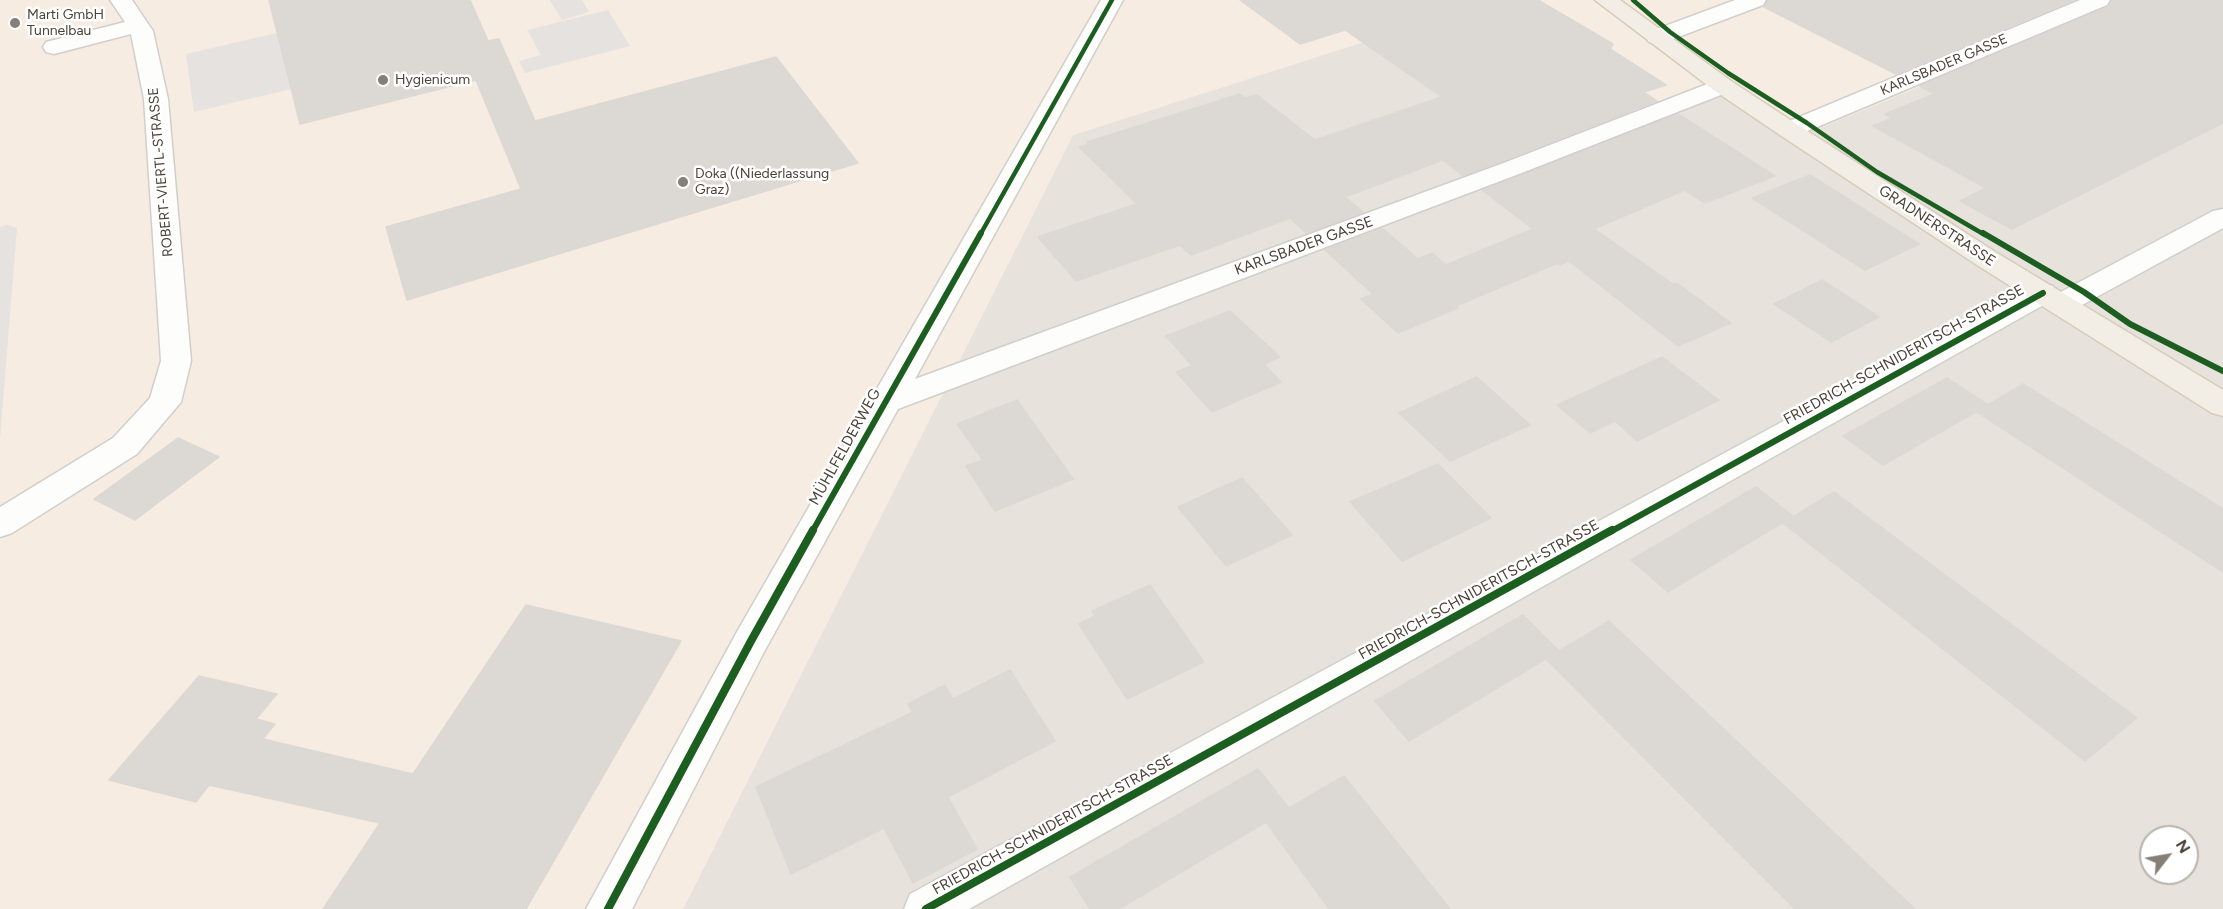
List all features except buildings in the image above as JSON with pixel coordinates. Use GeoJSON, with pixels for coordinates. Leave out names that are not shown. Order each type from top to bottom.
{"type":"FeatureCollection","features":[{"type":"Feature","properties":{"kind":"main road","name":"GRADNERSTRASSE"},"geometry":{"type":"LineString","coordinates":[[1606,0],[1723,86],[1790,130],[2223,405]]}},
{"type":"Feature","properties":{"kind":"street","name":"ROBERT-VIERTL-STRASSE"},"geometry":{"type":"LineString","coordinates":[[0,524],[125,446],[165,402],[176,361],[156,99],[147,49],[138,24],[120,0]]}},
{"type":"Feature","properties":{"kind":"street","name":"MÜHLFELDERWEG"},"geometry":{"type":"LineString","coordinates":[[608,909],[751,641],[1112,0]]}},
{"type":"Feature","properties":{"kind":"street"},"geometry":{"type":"LineString","coordinates":[[1657,37],[1755,0]]}},
{"type":"Feature","properties":{"kind":"street","name":"KARLSBADER GASSE"},"geometry":{"type":"LineString","coordinates":[[1790,130],[2099,0]]}},
{"type":"Feature","properties":{"kind":"street"},"geometry":{"type":"LineString","coordinates":[[54,47],[138,24]]}},
{"type":"Feature","properties":{"kind":"street","name":"KARLSBADER GASSE"},"geometry":{"type":"LineString","coordinates":[[884,402],[1499,173],[1723,86]]}},
{"type":"Feature","properties":{"kind":"street","name":"FRIEDRICH-SCHNIDERITSCH-STRASSE"},"geometry":{"type":"LineString","coordinates":[[926,909],[2052,298],[2223,217]]}},
{"type":"Feature","properties":{"kind":"shaded area"},"geometry":{"type":"Polygon","coordinates":[[[0,0],[2130,0],[1796,138],[1724,89],[1621,118],[1451,19],[1354,45],[1073,135],[683,909],[0,909],[0,0]]]}},
{"type":"Feature","properties":{"kind":"shaded area"},"geometry":{"type":"Polygon","coordinates":[[[550,0],[582,0],[589,12],[562,20],[550,0]]]}},
{"type":"Feature","properties":{"kind":"shaded area"},"geometry":{"type":"Polygon","coordinates":[[[2130,0],[2223,0],[2223,909],[683,909],[1073,135],[1354,45],[1451,19],[1724,89],[2130,0]]]}},
{"type":"Feature","properties":{"kind":"shaded area"},"geometry":{"type":"Polygon","coordinates":[[[608,10],[630,46],[525,73],[519,61],[541,55],[527,30],[608,10]]]}},
{"type":"Feature","properties":{"kind":"shaded area"},"geometry":{"type":"Polygon","coordinates":[[[277,33],[291,89],[194,112],[186,54],[277,33]]]}},
{"type":"Feature","properties":{"kind":"shaded area"},"geometry":{"type":"Polygon","coordinates":[[[7,225],[17,228],[0,439],[0,227],[7,225]]]}},
{"type":"Feature","properties":{"kind":"cycle path"},"geometry":{"type":"LineString","coordinates":[[608,909],[751,641],[1112,0]]}},
{"type":"Feature","properties":{"kind":"cycle path"},"geometry":{"type":"LineString","coordinates":[[1633,0],[1670,32],[1728,73],[1807,123],[1877,172],[2084,292],[2130,324],[2223,371]]}},
{"type":"Feature","properties":{"kind":"cycle path"},"geometry":{"type":"LineString","coordinates":[[926,909],[2043,293]]}},
{"type":"Feature","properties":{"kind":"place","name":"Marti GmbH Tunnelbau"},"geometry":{"type":"Point","coordinates":[15,23]}},
{"type":"Feature","properties":{"kind":"place","name":"Hygienicum"},"geometry":{"type":"Point","coordinates":[383,80]}},
{"type":"Feature","properties":{"kind":"place","name":"Doka ((Niederlassung Graz)"},"geometry":{"type":"Point","coordinates":[683,182]}}]}
